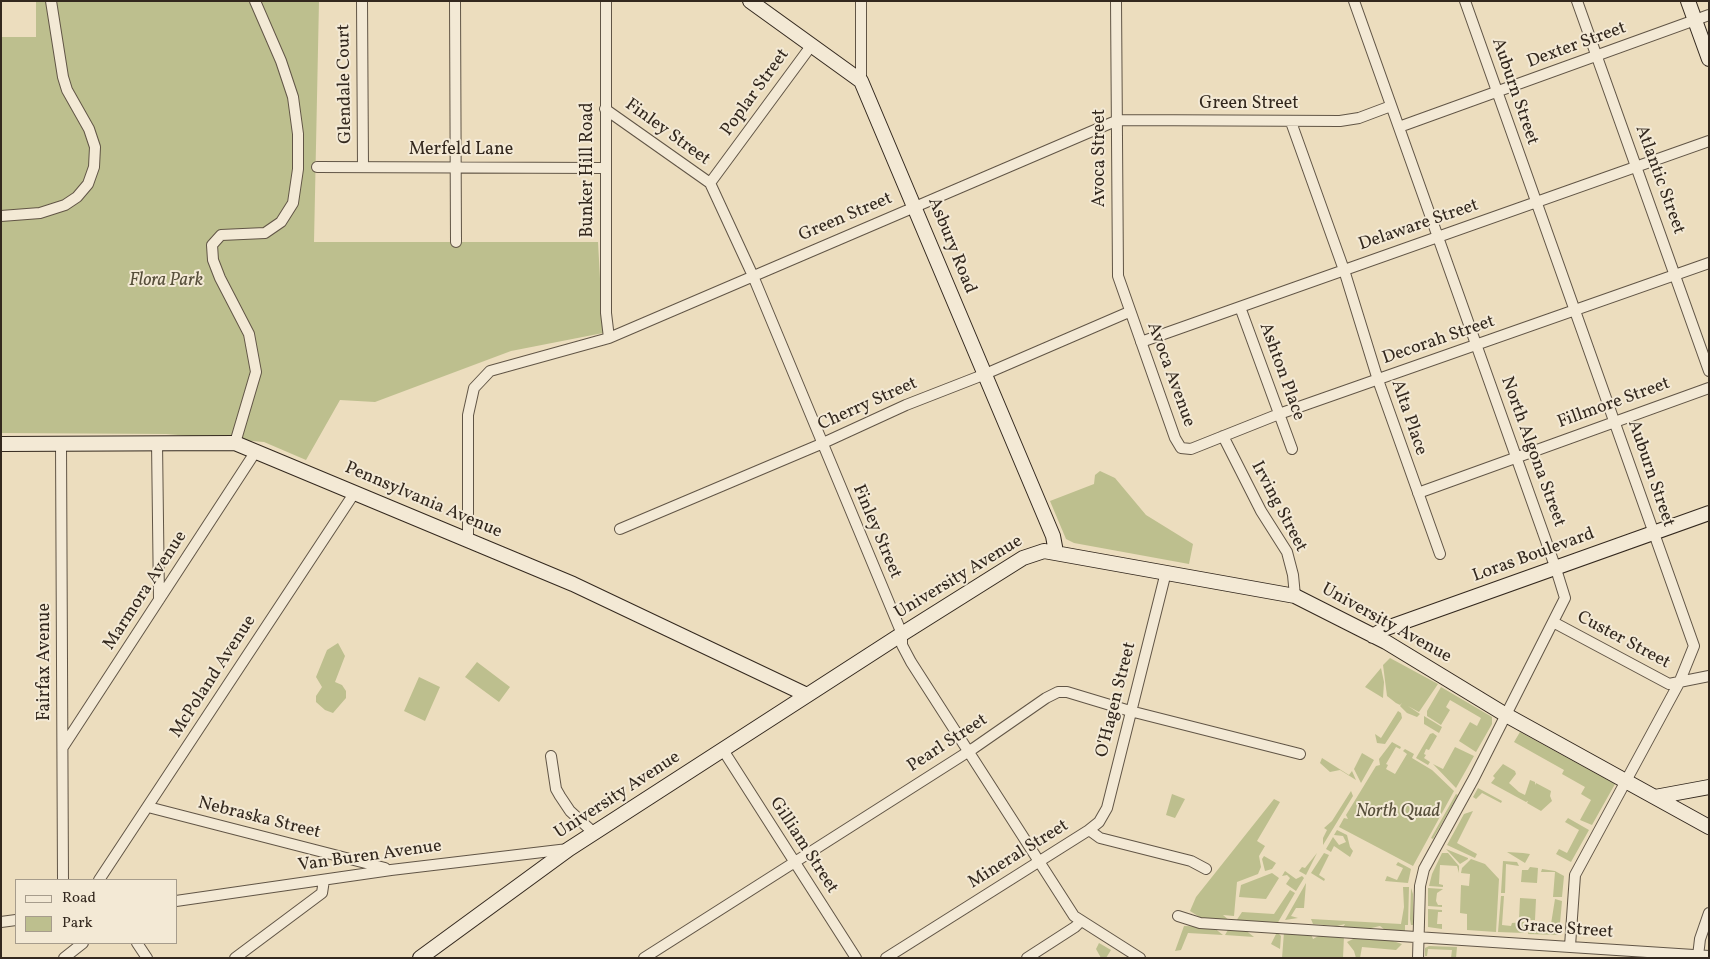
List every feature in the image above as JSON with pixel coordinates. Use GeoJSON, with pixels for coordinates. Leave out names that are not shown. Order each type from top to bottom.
{"type":"FeatureCollection","features":[{"type":"Feature","properties":{"kind":"main road"},"geometry":{"type":"LineString","coordinates":[[750,1],[861,81]]}},
{"type":"Feature","properties":{"kind":"main road"},"geometry":{"type":"LineString","coordinates":[[1688,1],[1702,18],[1709,59]]}},
{"type":"Feature","properties":{"kind":"main road","name":"Asbury Road"},"geometry":{"type":"LineString","coordinates":[[861,81],[1052,536],[1056,552]]}},
{"type":"Feature","properties":{"kind":"main road","name":"Pennsylvania Avenue"},"geometry":{"type":"LineString","coordinates":[[1,444],[235,443],[573,584],[807,695]]}},
{"type":"Feature","properties":{"kind":"main road","name":"Loras Boulevard"},"geometry":{"type":"LineString","coordinates":[[1374,636],[1384,629],[1709,513]]}},
{"type":"Feature","properties":{"kind":"main road","name":"University Avenue"},"geometry":{"type":"LineString","coordinates":[[420,958],[569,849],[902,634],[1023,558],[1043,551],[1295,596],[1374,636],[1506,715],[1709,827]]}},
{"type":"Feature","properties":{"kind":"main road"},"geometry":{"type":"LineString","coordinates":[[1655,797],[1709,787]]}},
{"type":"Feature","properties":{"kind":"street"},"geometry":{"type":"LineString","coordinates":[[1,216],[40,213],[65,205],[77,197],[88,184],[94,167],[94,147],[89,129],[67,90],[63,77],[50,1]]}},
{"type":"Feature","properties":{"kind":"street"},"geometry":{"type":"LineString","coordinates":[[235,443],[256,372],[249,334],[220,278],[213,260],[212,245],[221,235],[265,233],[281,222],[292,203],[298,169],[298,134],[293,97],[281,61],[255,1]]}},
{"type":"Feature","properties":{"kind":"street","name":"Glendale Court"},"geometry":{"type":"LineString","coordinates":[[362,1],[363,167]]}},
{"type":"Feature","properties":{"kind":"street"},"geometry":{"type":"LineString","coordinates":[[455,1],[456,242]]}},
{"type":"Feature","properties":{"kind":"street","name":"Bunker Hill Road"},"geometry":{"type":"LineString","coordinates":[[606,1],[606,313],[609,338]]}},
{"type":"Feature","properties":{"kind":"street"},"geometry":{"type":"LineString","coordinates":[[861,1],[861,81]]}},
{"type":"Feature","properties":{"kind":"street","name":"Avoca Street"},"geometry":{"type":"LineString","coordinates":[[1116,1],[1118,276],[1130,312]]}},
{"type":"Feature","properties":{"kind":"street","name":"North Algona Street"},"geometry":{"type":"LineString","coordinates":[[1354,1],[1565,598],[1423,872],[1420,886],[1418,958]]}},
{"type":"Feature","properties":{"kind":"street","name":"Auburn Street"},"geometry":{"type":"LineString","coordinates":[[1465,1],[1694,646],[1679,683],[1575,876],[1570,946]]}},
{"type":"Feature","properties":{"kind":"street","name":"Atlantic Street"},"geometry":{"type":"LineString","coordinates":[[1577,1],[1709,371]]}},
{"type":"Feature","properties":{"kind":"street","name":"Dexter Street"},"geometry":{"type":"LineString","coordinates":[[1399,127],[1702,18]]}},
{"type":"Feature","properties":{"kind":"street","name":"Poplar Street"},"geometry":{"type":"LineString","coordinates":[[710,184],[811,46]]}},
{"type":"Feature","properties":{"kind":"street","name":"Green Street"},"geometry":{"type":"LineString","coordinates":[[468,540],[468,415],[474,388],[490,372],[609,338],[1118,120],[1291,122],[1359,118],[1391,106]]}},
{"type":"Feature","properties":{"kind":"street","name":"Finley Street"},"geometry":{"type":"LineString","coordinates":[[605,109],[710,184],[753,276],[821,444],[902,634],[902,646],[967,752],[1074,916],[1140,958]]}},
{"type":"Feature","properties":{"kind":"street","name":"Alta Place"},"geometry":{"type":"LineString","coordinates":[[1291,122],[1344,270],[1378,380],[1440,554]]}},
{"type":"Feature","properties":{"kind":"street","name":"Delaware Street"},"geometry":{"type":"LineString","coordinates":[[1141,342],[1709,141]]}},
{"type":"Feature","properties":{"kind":"street","name":"Merfeld Lane"},"geometry":{"type":"LineString","coordinates":[[317,167],[605,168]]}},
{"type":"Feature","properties":{"kind":"street","name":"Decorah Street"},"geometry":{"type":"LineString","coordinates":[[1181,448],[1191,449],[1279,414],[1709,263]]}},
{"type":"Feature","properties":{"kind":"street","name":"Ashton Place"},"geometry":{"type":"LineString","coordinates":[[1240,307],[1292,449]]}},
{"type":"Feature","properties":{"kind":"street","name":"Avoca Avenue"},"geometry":{"type":"LineString","coordinates":[[1130,312],[1175,438],[1181,448]]}},
{"type":"Feature","properties":{"kind":"street","name":"Cherry Street"},"geometry":{"type":"LineString","coordinates":[[620,529],[821,444],[906,405],[983,375],[1130,312]]}},
{"type":"Feature","properties":{"kind":"street","name":"Fillmore Street"},"geometry":{"type":"LineString","coordinates":[[1418,493],[1516,456],[1709,388]]}},
{"type":"Feature","properties":{"kind":"street","name":"Irving Street"},"geometry":{"type":"LineString","coordinates":[[1223,436],[1261,511],[1287,552],[1293,575],[1295,596]]}},
{"type":"Feature","properties":{"kind":"street"},"geometry":{"type":"LineString","coordinates":[[157,442],[159,601]]}},
{"type":"Feature","properties":{"kind":"street","name":"Fairfax Avenue"},"geometry":{"type":"LineString","coordinates":[[61,443],[63,879]]}},
{"type":"Feature","properties":{"kind":"street","name":"Marmora Avenue"},"geometry":{"type":"LineString","coordinates":[[62,748],[256,451]]}},
{"type":"Feature","properties":{"kind":"street","name":"McPoland Avenue"},"geometry":{"type":"LineString","coordinates":[[100,879],[355,492]]}},
{"type":"Feature","properties":{"kind":"street","name":"O'Hagen Street"},"geometry":{"type":"LineString","coordinates":[[1089,830],[1099,822],[1107,808],[1166,572]]}},
{"type":"Feature","properties":{"kind":"street","name":"Custer Street"},"geometry":{"type":"LineString","coordinates":[[1553,622],[1669,684],[1709,676]]}},
{"type":"Feature","properties":{"kind":"street","name":"Pearl Street"},"geometry":{"type":"LineString","coordinates":[[644,958],[1058,692],[1067,692],[1130,711],[1300,754]]}},
{"type":"Feature","properties":{"kind":"street","name":"Gilliam Street"},"geometry":{"type":"LineString","coordinates":[[722,750],[856,958]]}},
{"type":"Feature","properties":{"kind":"street"},"geometry":{"type":"LineString","coordinates":[[551,756],[556,789],[570,811],[594,833]]}},
{"type":"Feature","properties":{"kind":"street","name":"Nebraska Street"},"geometry":{"type":"LineString","coordinates":[[148,807],[391,870]]}},
{"type":"Feature","properties":{"kind":"street","name":"Mineral Street"},"geometry":{"type":"LineString","coordinates":[[886,958],[1089,830],[1100,838],[1192,861],[1206,869]]}},
{"type":"Feature","properties":{"kind":"street","name":"Van Buren Avenue"},"geometry":{"type":"LineString","coordinates":[[178,901],[391,870],[569,849]]}},
{"type":"Feature","properties":{"kind":"street"},"geometry":{"type":"LineString","coordinates":[[235,958],[322,893],[324,880]]}},
{"type":"Feature","properties":{"kind":"street"},"geometry":{"type":"LineString","coordinates":[[1698,956],[1700,939],[1709,913]]}},
{"type":"Feature","properties":{"kind":"street","name":"Grace Street"},"geometry":{"type":"LineString","coordinates":[[1178,916],[1200,923],[1709,956]]}},
{"type":"Feature","properties":{"kind":"street"},"geometry":{"type":"LineString","coordinates":[[1,922],[15,920]]}},
{"type":"Feature","properties":{"kind":"street"},"geometry":{"type":"LineString","coordinates":[[1027,958],[1075,927],[1081,921]]}},
{"type":"Feature","properties":{"kind":"street"},"geometry":{"type":"LineString","coordinates":[[64,958],[82,944]]}},
{"type":"Feature","properties":{"kind":"street"},"geometry":{"type":"LineString","coordinates":[[137,944],[147,958]]}},
{"type":"Feature","properties":{"kind":"green space","name":"Flora Park"},"geometry":{"type":"Polygon","coordinates":[[[36,1],[319,1],[314,242],[598,242],[603,333],[511,351],[375,402],[340,400],[306,460],[264,442],[166,434],[1,433],[1,37],[36,37],[36,1]]]}},
{"type":"Feature","properties":{"kind":"green space"},"geometry":{"type":"Polygon","coordinates":[[[1100,471],[1115,478],[1146,515],[1193,544],[1189,564],[1074,543],[1066,539],[1050,501],[1094,484],[1095,475],[1100,471]]]}},
{"type":"Feature","properties":{"kind":"green space"},"geometry":{"type":"Polygon","coordinates":[[[338,643],[345,656],[335,682],[342,685],[346,691],[346,698],[333,713],[325,710],[316,702],[316,696],[322,687],[316,677],[327,650],[338,643]]]}},
{"type":"Feature","properties":{"kind":"green space"},"geometry":{"type":"Polygon","coordinates":[[[1390,658],[1438,684],[1419,712],[1408,706],[1420,714],[1417,717],[1407,713],[1400,706],[1402,703],[1400,705],[1387,696],[1383,665],[1390,658]]]}},
{"type":"Feature","properties":{"kind":"green space"},"geometry":{"type":"Polygon","coordinates":[[[477,662],[510,687],[499,702],[465,677],[477,662]]]}},
{"type":"Feature","properties":{"kind":"green space"},"geometry":{"type":"Polygon","coordinates":[[[1381,668],[1384,682],[1383,698],[1365,687],[1381,668]]]}},
{"type":"Feature","properties":{"kind":"green space"},"geometry":{"type":"Polygon","coordinates":[[[419,677],[440,687],[425,721],[404,711],[419,677]]]}},
{"type":"Feature","properties":{"kind":"green space"},"geometry":{"type":"Polygon","coordinates":[[[1441,687],[1492,717],[1492,724],[1476,752],[1459,741],[1470,722],[1477,726],[1481,718],[1450,700],[1446,707],[1450,710],[1441,725],[1427,716],[1427,711],[1441,687]]]}},
{"type":"Feature","properties":{"kind":"green space"},"geometry":{"type":"Polygon","coordinates":[[[1398,711],[1401,713],[1402,718],[1385,744],[1377,743],[1375,734],[1381,738],[1398,711]]]}},
{"type":"Feature","properties":{"kind":"green space"},"geometry":{"type":"Polygon","coordinates":[[[1424,716],[1442,727],[1439,733],[1424,724],[1424,716]]]}},
{"type":"Feature","properties":{"kind":"green space"},"geometry":{"type":"Polygon","coordinates":[[[1520,732],[1615,784],[1592,825],[1580,820],[1591,800],[1581,794],[1585,787],[1562,774],[1564,770],[1514,742],[1520,732]]]}},
{"type":"Feature","properties":{"kind":"green space"},"geometry":{"type":"Polygon","coordinates":[[[1433,733],[1437,736],[1429,750],[1426,749],[1424,754],[1426,755],[1424,758],[1430,762],[1428,765],[1416,758],[1430,734],[1433,733]]]}},
{"type":"Feature","properties":{"kind":"green space","name":"North Quad"},"geometry":{"type":"Polygon","coordinates":[[[1392,742],[1401,747],[1400,749],[1396,747],[1386,764],[1388,765],[1386,769],[1395,774],[1407,754],[1403,751],[1405,749],[1414,754],[1412,758],[1432,770],[1454,791],[1413,866],[1339,827],[1344,818],[1348,819],[1346,815],[1376,766],[1380,765],[1379,759],[1392,742]]]}},
{"type":"Feature","properties":{"kind":"green space"},"geometry":{"type":"Polygon","coordinates":[[[1455,747],[1474,756],[1456,788],[1433,764],[1443,769],[1455,747]]]}},
{"type":"Feature","properties":{"kind":"green space"},"geometry":{"type":"Polygon","coordinates":[[[1362,753],[1374,760],[1361,783],[1354,769],[1362,753]]]}},
{"type":"Feature","properties":{"kind":"green space"},"geometry":{"type":"Polygon","coordinates":[[[1322,758],[1349,775],[1352,771],[1356,780],[1340,770],[1330,772],[1320,763],[1322,758]]]}},
{"type":"Feature","properties":{"kind":"green space"},"geometry":{"type":"Polygon","coordinates":[[[1503,764],[1515,771],[1516,774],[1509,783],[1519,792],[1525,795],[1530,780],[1535,782],[1535,785],[1536,783],[1551,791],[1552,801],[1541,811],[1527,803],[1528,801],[1526,802],[1491,783],[1495,778],[1493,776],[1503,764]]]}},
{"type":"Feature","properties":{"kind":"green space"},"geometry":{"type":"Polygon","coordinates":[[[1478,788],[1502,801],[1501,803],[1482,793],[1476,799],[1473,797],[1478,788]]]}},
{"type":"Feature","properties":{"kind":"green space"},"geometry":{"type":"Polygon","coordinates":[[[1351,791],[1353,796],[1323,845],[1323,838],[1327,830],[1324,828],[1332,821],[1351,791]]]}},
{"type":"Feature","properties":{"kind":"green space"},"geometry":{"type":"Polygon","coordinates":[[[1172,794],[1185,799],[1175,818],[1166,815],[1172,794]]]}},
{"type":"Feature","properties":{"kind":"green space"},"geometry":{"type":"Polygon","coordinates":[[[1456,794],[1458,795],[1433,839],[1431,838],[1456,794]]]}},
{"type":"Feature","properties":{"kind":"green space"},"geometry":{"type":"Polygon","coordinates":[[[1274,799],[1280,802],[1257,841],[1265,846],[1259,856],[1261,867],[1258,874],[1237,882],[1234,916],[1223,915],[1230,921],[1201,918],[1190,911],[1196,897],[1274,799]]]}},
{"type":"Feature","properties":{"kind":"green space"},"geometry":{"type":"Polygon","coordinates":[[[1473,811],[1457,843],[1477,854],[1475,858],[1447,845],[1464,814],[1473,811]]]}},
{"type":"Feature","properties":{"kind":"green space"},"geometry":{"type":"Polygon","coordinates":[[[1568,818],[1589,830],[1571,862],[1556,854],[1559,849],[1567,853],[1579,830],[1565,822],[1568,818]]]}},
{"type":"Feature","properties":{"kind":"green space"},"geometry":{"type":"Polygon","coordinates":[[[1337,830],[1347,835],[1353,851],[1350,857],[1334,846],[1331,852],[1326,849],[1333,837],[1339,845],[1346,842],[1343,836],[1334,835],[1337,830]]]}},
{"type":"Feature","properties":{"kind":"green space"},"geometry":{"type":"Polygon","coordinates":[[[1446,849],[1468,858],[1468,859],[1460,864],[1446,849]]]}},
{"type":"Feature","properties":{"kind":"green space"},"geometry":{"type":"Polygon","coordinates":[[[1507,852],[1523,853],[1530,854],[1525,863],[1507,852]]]}},
{"type":"Feature","properties":{"kind":"green space"},"geometry":{"type":"Polygon","coordinates":[[[1317,853],[1306,875],[1299,871],[1302,867],[1305,868],[1317,853]]]}},
{"type":"Feature","properties":{"kind":"green space"},"geometry":{"type":"Polygon","coordinates":[[[1324,853],[1329,855],[1319,875],[1325,879],[1324,881],[1311,873],[1324,853]]]}},
{"type":"Feature","properties":{"kind":"green space"},"geometry":{"type":"Polygon","coordinates":[[[1442,853],[1448,853],[1459,866],[1459,873],[1457,866],[1440,865],[1439,884],[1443,885],[1443,887],[1429,886],[1432,874],[1442,853]]]}},
{"type":"Feature","properties":{"kind":"green space"},"geometry":{"type":"Polygon","coordinates":[[[1264,856],[1276,863],[1272,869],[1265,871],[1262,859],[1264,856]]]}},
{"type":"Feature","properties":{"kind":"green space"},"geometry":{"type":"Polygon","coordinates":[[[1471,859],[1485,864],[1499,879],[1496,932],[1467,930],[1467,914],[1460,913],[1461,885],[1469,886],[1470,874],[1461,873],[1462,868],[1471,859]]]}},
{"type":"Feature","properties":{"kind":"green space"},"geometry":{"type":"Polygon","coordinates":[[[1503,861],[1517,862],[1519,866],[1506,864],[1505,893],[1501,893],[1503,861]]]}},
{"type":"Feature","properties":{"kind":"green space"},"geometry":{"type":"Polygon","coordinates":[[[1398,862],[1411,869],[1408,883],[1385,881],[1387,876],[1397,880],[1403,868],[1396,865],[1398,862]]]}},
{"type":"Feature","properties":{"kind":"green space"},"geometry":{"type":"Polygon","coordinates":[[[1530,867],[1538,868],[1537,883],[1521,882],[1522,870],[1528,870],[1530,867]]]}},
{"type":"Feature","properties":{"kind":"green space"},"geometry":{"type":"Polygon","coordinates":[[[1542,869],[1555,871],[1564,876],[1562,897],[1553,897],[1555,872],[1541,872],[1542,869]]]}},
{"type":"Feature","properties":{"kind":"green space"},"geometry":{"type":"Polygon","coordinates":[[[1285,871],[1296,879],[1302,876],[1304,878],[1296,891],[1286,884],[1290,878],[1287,875],[1282,876],[1285,871]]]}},
{"type":"Feature","properties":{"kind":"green space"},"geometry":{"type":"Polygon","coordinates":[[[1272,873],[1279,878],[1266,899],[1239,897],[1241,885],[1272,873]]]}},
{"type":"Feature","properties":{"kind":"green space"},"geometry":{"type":"Polygon","coordinates":[[[1306,883],[1304,908],[1296,908],[1291,916],[1298,918],[1285,920],[1306,883]]]}},
{"type":"Feature","properties":{"kind":"green space"},"geometry":{"type":"Polygon","coordinates":[[[1403,887],[1409,887],[1408,925],[1405,925],[1405,932],[1385,930],[1380,926],[1367,929],[1343,927],[1345,924],[1337,926],[1313,924],[1311,919],[1401,924],[1404,907],[1403,887]]]}},
{"type":"Feature","properties":{"kind":"green space"},"geometry":{"type":"Polygon","coordinates":[[[1411,888],[1413,894],[1413,925],[1411,925],[1410,919],[1411,888]]]}},
{"type":"Feature","properties":{"kind":"green space"},"geometry":{"type":"Polygon","coordinates":[[[1428,888],[1443,889],[1437,893],[1436,901],[1442,907],[1428,906],[1428,888]]]}},
{"type":"Feature","properties":{"kind":"green space"},"geometry":{"type":"Polygon","coordinates":[[[1290,890],[1295,893],[1277,924],[1236,921],[1242,912],[1274,914],[1290,890]]]}},
{"type":"Feature","properties":{"kind":"green space"},"geometry":{"type":"Polygon","coordinates":[[[1501,896],[1504,896],[1502,925],[1511,926],[1512,923],[1524,922],[1524,933],[1498,932],[1501,896]]]}},
{"type":"Feature","properties":{"kind":"green space"},"geometry":{"type":"Polygon","coordinates":[[[1520,898],[1536,899],[1535,920],[1519,920],[1520,898]]]}},
{"type":"Feature","properties":{"kind":"green space"},"geometry":{"type":"Polygon","coordinates":[[[1555,899],[1562,901],[1559,935],[1528,934],[1530,923],[1539,924],[1539,921],[1542,924],[1551,924],[1555,899]]]}},
{"type":"Feature","properties":{"kind":"green space"},"geometry":{"type":"Polygon","coordinates":[[[1428,909],[1442,910],[1442,912],[1438,912],[1437,924],[1442,924],[1442,929],[1428,927],[1428,909]]]}},
{"type":"Feature","properties":{"kind":"green space"},"geometry":{"type":"Polygon","coordinates":[[[1184,926],[1213,927],[1223,935],[1188,933],[1181,950],[1175,951],[1184,926]]]}},
{"type":"Feature","properties":{"kind":"green space"},"geometry":{"type":"Polygon","coordinates":[[[1229,928],[1244,929],[1254,937],[1225,935],[1229,928]]]}},
{"type":"Feature","properties":{"kind":"green space"},"geometry":{"type":"Polygon","coordinates":[[[1277,932],[1281,936],[1280,949],[1271,944],[1277,932]]]}},
{"type":"Feature","properties":{"kind":"green space"},"geometry":{"type":"Polygon","coordinates":[[[1284,932],[1311,934],[1313,939],[1322,934],[1344,936],[1343,958],[1282,958],[1284,932]]]}},
{"type":"Feature","properties":{"kind":"green space"},"geometry":{"type":"Polygon","coordinates":[[[1357,937],[1387,939],[1402,944],[1396,950],[1362,947],[1360,958],[1356,958],[1354,951],[1347,942],[1357,937]]]}},
{"type":"Feature","properties":{"kind":"green space"},"geometry":{"type":"Polygon","coordinates":[[[1099,943],[1111,950],[1106,958],[1101,958],[1096,949],[1099,943]]]}},
{"type":"Feature","properties":{"kind":"green space"},"geometry":{"type":"Polygon","coordinates":[[[1429,946],[1457,947],[1456,958],[1451,958],[1452,950],[1428,949],[1427,956],[1425,956],[1425,948],[1429,946]]]}}]}
